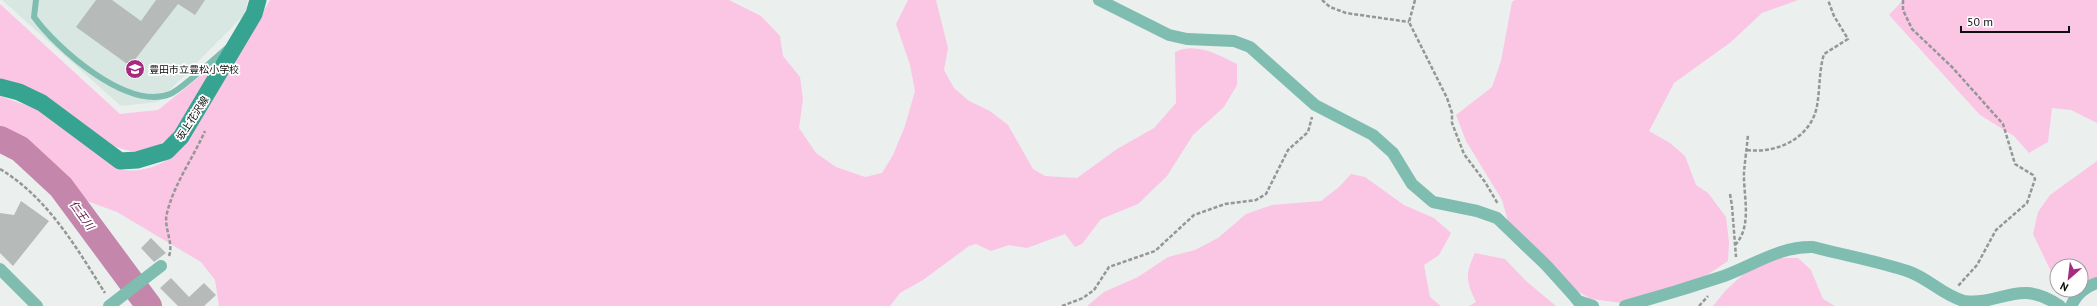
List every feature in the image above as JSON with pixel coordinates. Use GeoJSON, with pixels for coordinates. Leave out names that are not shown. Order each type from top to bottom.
{"type":"FeatureCollection","features":[{"type":"Feature","properties":{"kind":"main road","name":"坂上花沢線"},"geometry":{"type":"LineString","coordinates":[[0,87],[19,92],[42,103],[120,161],[137,160],[167,151],[181,138],[199,109],[254,14],[258,0]]}},
{"type":"Feature","properties":{"kind":"street"},"geometry":{"type":"LineString","coordinates":[[1099,0],[1169,36],[1187,39],[1234,41],[1250,47],[1315,105],[1373,135],[1393,153],[1412,184],[1433,202],[1477,211],[1496,218],[1546,265],[1574,296],[1589,306],[1593,306]]}},
{"type":"Feature","properties":{"kind":"street"},"geometry":{"type":"LineString","coordinates":[[1625,306],[1692,286],[1740,269],[1766,256],[1800,246],[1813,247],[1911,273],[1950,296],[1965,301],[1978,301],[2023,293],[2047,297],[2060,306]]}},
{"type":"Feature","properties":{"kind":"street"},"geometry":{"type":"LineString","coordinates":[[111,304],[161,266]]}},
{"type":"Feature","properties":{"kind":"street"},"geometry":{"type":"LineString","coordinates":[[0,269],[37,306]]}},
{"type":"Feature","properties":{"kind":"street"},"geometry":{"type":"LineString","coordinates":[[2071,306],[2075,297],[2097,283]]}},
{"type":"Feature","properties":{"kind":"lane"},"geometry":{"type":"LineString","coordinates":[[36,0],[34,17],[46,33],[96,75],[138,95],[154,98],[171,94],[242,36]]}},
{"type":"Feature","properties":{"kind":"path"},"geometry":{"type":"LineString","coordinates":[[1322,0],[1330,7],[1346,13],[1409,22]]}},
{"type":"Feature","properties":{"kind":"path"},"geometry":{"type":"LineString","coordinates":[[1415,0],[1409,22],[1447,98],[1452,113],[1452,123],[1464,154],[1485,182],[1498,205],[1502,215],[1501,222]]}},
{"type":"Feature","properties":{"kind":"path"},"geometry":{"type":"LineString","coordinates":[[1747,150],[1771,150],[1789,142],[1807,128],[1817,107],[1824,54],[1848,38],[1834,16],[1828,0]]}},
{"type":"Feature","properties":{"kind":"path"},"geometry":{"type":"LineString","coordinates":[[1903,0],[1904,10],[1912,28],[1952,67],[2003,124],[2015,164],[2033,175],[2035,180],[2027,203],[1996,230],[1977,265],[1950,296]]}},
{"type":"Feature","properties":{"kind":"path"},"geometry":{"type":"LineString","coordinates":[[1062,306],[1083,298],[1094,290],[1109,267],[1155,252],[1194,215],[1225,204],[1256,200],[1266,194],[1288,150],[1308,132],[1315,105]]}},
{"type":"Feature","properties":{"kind":"path"},"geometry":{"type":"LineString","coordinates":[[161,266],[170,255],[171,250],[166,217],[167,211],[176,184],[195,154],[205,130],[205,114],[199,109]]}},
{"type":"Feature","properties":{"kind":"path"},"geometry":{"type":"LineString","coordinates":[[1735,245],[1741,238],[1745,221],[1746,203],[1744,173],[1748,134]]}},
{"type":"Feature","properties":{"kind":"path"},"geometry":{"type":"LineString","coordinates":[[0,169],[16,180],[38,200],[58,222],[111,304]]}},
{"type":"Feature","properties":{"kind":"path"},"geometry":{"type":"LineString","coordinates":[[1730,194],[1735,256],[1740,269]]}},
{"type":"Feature","properties":{"kind":"shaded area","name":"豊田市立豊松小学校"},"geometry":{"type":"Polygon","coordinates":[[[2,0],[248,0],[245,14],[158,102],[121,106],[2,0]]]}},
{"type":"Feature","properties":{"kind":"shaded area"},"geometry":{"type":"Polygon","coordinates":[[[270,0],[729,0],[761,16],[780,36],[783,56],[800,77],[803,99],[799,128],[816,153],[836,167],[865,177],[882,173],[893,155],[905,126],[915,91],[910,65],[896,24],[908,0],[936,0],[948,48],[944,70],[954,88],[969,101],[990,111],[1008,125],[1033,169],[1045,176],[1077,178],[1117,149],[1154,128],[1176,103],[1175,52],[1191,48],[1206,50],[1237,64],[1237,85],[1224,107],[1193,135],[1167,176],[1138,204],[1101,219],[1082,244],[1075,247],[1065,234],[1027,248],[1009,245],[991,251],[976,244],[969,246],[923,280],[900,293],[890,306],[219,306],[215,280],[201,262],[117,212],[76,197],[47,162],[0,132],[0,96],[42,111],[115,167],[134,171],[154,166],[173,156],[187,143],[270,0]]]}},
{"type":"Feature","properties":{"kind":"shaded area"},"geometry":{"type":"Polygon","coordinates":[[[1515,0],[1798,0],[1762,13],[1731,42],[1674,83],[1649,131],[1670,143],[1685,156],[1696,185],[1708,193],[1726,217],[1729,242],[1728,261],[1707,275],[1646,306],[1591,299],[1572,288],[1508,221],[1502,200],[1466,141],[1456,115],[1492,87],[1501,61],[1512,2],[1515,0]]]}},
{"type":"Feature","properties":{"kind":"shaded area"},"geometry":{"type":"Polygon","coordinates":[[[1903,0],[2097,0],[2097,123],[2071,110],[2052,108],[2048,142],[2029,153],[2014,136],[1980,115],[1889,15],[1903,0]]]}},
{"type":"Feature","properties":{"kind":"shaded area"},"geometry":{"type":"Polygon","coordinates":[[[0,4],[120,114],[158,110],[223,58],[190,113],[168,138],[156,146],[143,151],[128,150],[113,146],[0,82],[0,4]]]}},
{"type":"Feature","properties":{"kind":"shaded area"},"geometry":{"type":"Polygon","coordinates":[[[2097,161],[2097,281],[2089,286],[2089,258],[2049,258],[2049,267],[2033,234],[2038,212],[2050,195],[2097,161]]]}},
{"type":"Feature","properties":{"kind":"shaded area"},"geometry":{"type":"Polygon","coordinates":[[[1351,174],[1365,177],[1404,205],[1434,218],[1451,233],[1439,255],[1424,265],[1430,297],[1441,306],[1087,306],[1104,292],[1138,277],[1168,257],[1195,250],[1218,238],[1246,214],[1272,205],[1321,201],[1339,187],[1351,174]]]}},
{"type":"Feature","properties":{"kind":"shaded area"},"geometry":{"type":"Polygon","coordinates":[[[1475,253],[1505,259],[1526,281],[1556,306],[1469,306],[1476,302],[1470,288],[1468,278],[1468,272],[1475,253]]]}},
{"type":"Feature","properties":{"kind":"shaded area"},"geometry":{"type":"Polygon","coordinates":[[[1778,258],[1798,258],[1811,270],[1823,299],[1835,306],[1713,306],[1726,290],[1748,270],[1778,258]]]}},
{"type":"Feature","properties":{"kind":"building"},"geometry":{"type":"Polygon","coordinates":[[[96,0],[112,0],[141,21],[156,0],[205,0],[195,15],[178,4],[130,66],[76,27],[96,0]]]}},
{"type":"Feature","properties":{"kind":"building"},"geometry":{"type":"Polygon","coordinates":[[[21,201],[49,221],[13,266],[0,253],[0,213],[14,215],[21,201]]]}},
{"type":"Feature","properties":{"kind":"building"},"geometry":{"type":"Polygon","coordinates":[[[151,238],[166,253],[154,262],[141,248],[151,238]]]}},
{"type":"Feature","properties":{"kind":"building"},"geometry":{"type":"Polygon","coordinates":[[[171,278],[189,297],[204,283],[216,295],[204,306],[178,306],[160,288],[171,278]]]}},
{"type":"Feature","properties":{"kind":"waterway","name":"仁王川"},"geometry":{"type":"LineString","coordinates":[[0,139],[20,149],[61,187],[149,306]]}},
{"type":"Feature","properties":{"kind":"place","name":"豊田市立豊松小学校"},"geometry":{"type":"Point","coordinates":[135,69]}}]}
